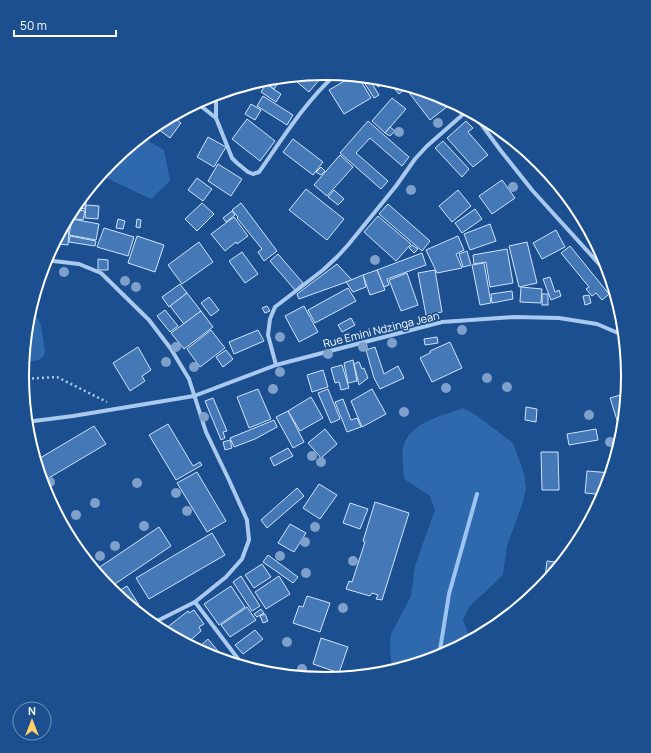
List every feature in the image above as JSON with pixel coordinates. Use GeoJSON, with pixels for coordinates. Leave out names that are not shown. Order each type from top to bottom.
{"type":"FeatureCollection","features":[{"type":"Feature","properties":{"kind":"street"},"geometry":{"type":"LineString","coordinates":[[216,101],[216,118],[232,158],[237,164],[253,174],[259,172],[302,112],[321,88],[329,80]]}},
{"type":"Feature","properties":{"kind":"street"},"geometry":{"type":"LineString","coordinates":[[202,107],[216,118]]}},
{"type":"Feature","properties":{"kind":"street"},"geometry":{"type":"LineString","coordinates":[[276,365],[268,335],[270,319],[275,308],[337,257],[427,146],[463,114]]}},
{"type":"Feature","properties":{"kind":"street"},"geometry":{"type":"LineString","coordinates":[[482,125],[532,190],[600,264]]}},
{"type":"Feature","properties":{"kind":"street"},"geometry":{"type":"LineString","coordinates":[[53,261],[79,264],[101,273],[149,320],[171,349],[188,379],[206,432],[247,520],[249,540],[242,559],[226,577],[195,602],[158,621]]}},
{"type":"Feature","properties":{"kind":"street","name":"Rue Emini Ndzinga Jean"},"geometry":{"type":"LineString","coordinates":[[33,421],[194,396],[276,365],[442,322],[514,317],[559,318],[597,324],[618,333]]}},
{"type":"Feature","properties":{"kind":"street"},"geometry":{"type":"LineString","coordinates":[[195,602],[239,660]]}},
{"type":"Feature","properties":{"kind":"path"},"geometry":{"type":"LineString","coordinates":[[29,379],[57,377],[120,408]]}},
{"type":"Feature","properties":{"kind":"shaded area"},"geometry":{"type":"Polygon","coordinates":[[[147,140],[164,150],[170,181],[151,199],[106,178],[147,140]]]}},
{"type":"Feature","properties":{"kind":"shaded area"},"geometry":{"type":"Polygon","coordinates":[[[36,316],[41,325],[45,351],[44,356],[39,360],[30,362],[36,316]]]}},
{"type":"Feature","properties":{"kind":"shaded area"},"geometry":{"type":"Polygon","coordinates":[[[463,408],[476,415],[513,443],[524,473],[526,488],[523,502],[507,546],[503,575],[469,607],[463,620],[469,636],[421,657],[391,665],[391,634],[411,596],[415,566],[435,510],[430,496],[404,479],[402,451],[406,439],[412,432],[427,421],[463,408]]]}},
{"type":"Feature","properties":{"kind":"building"},"geometry":{"type":"Polygon","coordinates":[[[319,80],[309,92],[297,82],[319,80]]]}},
{"type":"Feature","properties":{"kind":"building"},"geometry":{"type":"Polygon","coordinates":[[[344,81],[362,83],[371,98],[344,114],[329,90],[344,81]]]}},
{"type":"Feature","properties":{"kind":"building"},"geometry":{"type":"Polygon","coordinates":[[[365,83],[372,84],[379,95],[374,98],[365,83]]]}},
{"type":"Feature","properties":{"kind":"building"},"geometry":{"type":"Polygon","coordinates":[[[277,85],[274,89],[269,86],[277,85]]]}},
{"type":"Feature","properties":{"kind":"building"},"geometry":{"type":"Polygon","coordinates":[[[269,86],[281,94],[276,102],[261,92],[264,87],[269,86]]]}},
{"type":"Feature","properties":{"kind":"building"},"geometry":{"type":"Polygon","coordinates":[[[394,88],[403,90],[399,94],[394,88]]]}},
{"type":"Feature","properties":{"kind":"building"},"geometry":{"type":"Polygon","coordinates":[[[409,92],[447,107],[430,120],[409,92]]]}},
{"type":"Feature","properties":{"kind":"building"},"geometry":{"type":"Polygon","coordinates":[[[263,96],[293,115],[287,125],[257,106],[263,96]]]}},
{"type":"Feature","properties":{"kind":"building"},"geometry":{"type":"Polygon","coordinates":[[[392,98],[406,109],[385,133],[372,121],[392,98]]]}},
{"type":"Feature","properties":{"kind":"building"},"geometry":{"type":"Polygon","coordinates":[[[251,104],[261,110],[255,120],[245,114],[251,104]]]}},
{"type":"Feature","properties":{"kind":"building"},"geometry":{"type":"Polygon","coordinates":[[[247,119],[275,141],[260,161],[232,139],[247,119]]]}},
{"type":"Feature","properties":{"kind":"building"},"geometry":{"type":"Polygon","coordinates":[[[177,120],[181,123],[170,138],[160,131],[177,120]]]}},
{"type":"Feature","properties":{"kind":"building"},"geometry":{"type":"Polygon","coordinates":[[[368,121],[409,157],[402,166],[370,138],[356,153],[388,181],[381,189],[340,153],[368,121]]]}},
{"type":"Feature","properties":{"kind":"building"},"geometry":{"type":"Polygon","coordinates":[[[466,121],[473,128],[468,132],[488,155],[473,167],[447,138],[466,121]]]}},
{"type":"Feature","properties":{"kind":"building"},"geometry":{"type":"Polygon","coordinates":[[[390,127],[395,131],[390,136],[385,133],[390,127]]]}},
{"type":"Feature","properties":{"kind":"building"},"geometry":{"type":"Polygon","coordinates":[[[208,137],[226,147],[214,167],[197,157],[208,137]]]}},
{"type":"Feature","properties":{"kind":"building"},"geometry":{"type":"Polygon","coordinates":[[[293,139],[323,162],[313,175],[283,152],[293,139]]]}},
{"type":"Feature","properties":{"kind":"building"},"geometry":{"type":"Polygon","coordinates":[[[443,141],[469,169],[462,177],[435,148],[443,141]]]}},
{"type":"Feature","properties":{"kind":"building"},"geometry":{"type":"Polygon","coordinates":[[[340,155],[353,167],[327,196],[314,185],[340,155]]]}},
{"type":"Feature","properties":{"kind":"building"},"geometry":{"type":"Polygon","coordinates":[[[218,164],[242,179],[231,196],[208,181],[218,164]]]}},
{"type":"Feature","properties":{"kind":"building"},"geometry":{"type":"Polygon","coordinates":[[[321,167],[325,171],[321,175],[316,172],[321,167]]]}},
{"type":"Feature","properties":{"kind":"building"},"geometry":{"type":"Polygon","coordinates":[[[197,178],[212,189],[203,201],[188,190],[197,178]]]}},
{"type":"Feature","properties":{"kind":"building"},"geometry":{"type":"Polygon","coordinates":[[[502,180],[515,198],[492,214],[479,196],[502,180]]]}},
{"type":"Feature","properties":{"kind":"building"},"geometry":{"type":"Polygon","coordinates":[[[306,189],[344,219],[327,240],[289,210],[306,189]]]}},
{"type":"Feature","properties":{"kind":"building"},"geometry":{"type":"Polygon","coordinates":[[[334,190],[344,199],[338,205],[328,197],[334,190]]]}},
{"type":"Feature","properties":{"kind":"building"},"geometry":{"type":"Polygon","coordinates":[[[458,190],[471,206],[452,222],[439,206],[458,190]]]}},
{"type":"Feature","properties":{"kind":"building"},"geometry":{"type":"Polygon","coordinates":[[[86,202],[85,209],[82,208],[86,202]]]}},
{"type":"Feature","properties":{"kind":"building"},"geometry":{"type":"Polygon","coordinates":[[[202,203],[214,214],[197,231],[185,219],[202,203]]]}},
{"type":"Feature","properties":{"kind":"building"},"geometry":{"type":"Polygon","coordinates":[[[241,203],[277,251],[264,261],[258,252],[262,249],[232,210],[241,203]]]}},
{"type":"Feature","properties":{"kind":"building"},"geometry":{"type":"Polygon","coordinates":[[[388,204],[430,241],[422,251],[379,214],[388,204]]]}},
{"type":"Feature","properties":{"kind":"building"},"geometry":{"type":"Polygon","coordinates":[[[86,205],[99,206],[98,219],[85,218],[86,205]]]}},
{"type":"Feature","properties":{"kind":"building"},"geometry":{"type":"Polygon","coordinates":[[[475,209],[482,219],[462,233],[455,223],[475,209]]]}},
{"type":"Feature","properties":{"kind":"building"},"geometry":{"type":"Polygon","coordinates":[[[80,210],[85,211],[83,220],[75,219],[80,210]]]}},
{"type":"Feature","properties":{"kind":"building"},"geometry":{"type":"Polygon","coordinates":[[[232,211],[235,215],[226,222],[223,218],[232,211]]]}},
{"type":"Feature","properties":{"kind":"building"},"geometry":{"type":"Polygon","coordinates":[[[378,216],[411,244],[396,261],[364,232],[378,216]]]}},
{"type":"Feature","properties":{"kind":"building"},"geometry":{"type":"Polygon","coordinates":[[[234,217],[248,236],[237,244],[236,242],[225,251],[211,234],[234,217]]]}},
{"type":"Feature","properties":{"kind":"building"},"geometry":{"type":"Polygon","coordinates":[[[74,219],[99,224],[96,240],[69,235],[71,225],[74,219]]]}},
{"type":"Feature","properties":{"kind":"building"},"geometry":{"type":"Polygon","coordinates":[[[118,219],[125,221],[123,229],[116,228],[118,219]]]}},
{"type":"Feature","properties":{"kind":"building"},"geometry":{"type":"Polygon","coordinates":[[[137,219],[141,220],[140,228],[136,227],[137,219]]]}},
{"type":"Feature","properties":{"kind":"building"},"geometry":{"type":"Polygon","coordinates":[[[490,224],[496,241],[470,250],[464,234],[490,224]]]}},
{"type":"Feature","properties":{"kind":"building"},"geometry":{"type":"Polygon","coordinates":[[[69,228],[68,245],[60,244],[69,228]]]}},
{"type":"Feature","properties":{"kind":"building"},"geometry":{"type":"Polygon","coordinates":[[[104,228],[134,237],[128,256],[97,247],[104,228]]]}},
{"type":"Feature","properties":{"kind":"building"},"geometry":{"type":"Polygon","coordinates":[[[556,230],[565,247],[542,259],[533,243],[556,230]]]}},
{"type":"Feature","properties":{"kind":"building"},"geometry":{"type":"Polygon","coordinates":[[[70,236],[96,241],[95,246],[69,242],[70,236]]]}},
{"type":"Feature","properties":{"kind":"building"},"geometry":{"type":"Polygon","coordinates":[[[137,236],[164,245],[155,272],[128,263],[137,236]]]}},
{"type":"Feature","properties":{"kind":"building"},"geometry":{"type":"Polygon","coordinates":[[[458,236],[464,250],[456,254],[462,268],[437,273],[426,250],[458,236]]]}},
{"type":"Feature","properties":{"kind":"building"},"geometry":{"type":"Polygon","coordinates":[[[199,242],[213,262],[182,284],[168,265],[199,242]]]}},
{"type":"Feature","properties":{"kind":"building"},"geometry":{"type":"Polygon","coordinates":[[[527,242],[537,283],[519,287],[509,246],[527,242]]]}},
{"type":"Feature","properties":{"kind":"building"},"geometry":{"type":"Polygon","coordinates":[[[412,245],[418,249],[414,253],[409,248],[412,245]]]}},
{"type":"Feature","properties":{"kind":"building"},"geometry":{"type":"Polygon","coordinates":[[[570,246],[609,294],[602,300],[596,293],[592,296],[586,289],[589,287],[561,253],[570,246]]]}},
{"type":"Feature","properties":{"kind":"building"},"geometry":{"type":"Polygon","coordinates":[[[507,249],[513,283],[490,287],[486,262],[474,264],[473,255],[507,249]]]}},
{"type":"Feature","properties":{"kind":"building"},"geometry":{"type":"Polygon","coordinates":[[[467,251],[471,265],[463,267],[459,254],[467,251]]]}},
{"type":"Feature","properties":{"kind":"building"},"geometry":{"type":"Polygon","coordinates":[[[242,252],[258,274],[245,283],[229,261],[242,252]]]}},
{"type":"Feature","properties":{"kind":"building"},"geometry":{"type":"Polygon","coordinates":[[[422,253],[426,265],[387,279],[389,285],[384,287],[377,270],[422,253]]]}},
{"type":"Feature","properties":{"kind":"building"},"geometry":{"type":"Polygon","coordinates":[[[278,254],[303,283],[295,290],[270,261],[278,254]]]}},
{"type":"Feature","properties":{"kind":"building"},"geometry":{"type":"Polygon","coordinates":[[[98,259],[108,260],[108,270],[98,270],[98,259]]]}},
{"type":"Feature","properties":{"kind":"building"},"geometry":{"type":"Polygon","coordinates":[[[484,263],[491,303],[480,305],[472,265],[484,263]]]}},
{"type":"Feature","properties":{"kind":"building"},"geometry":{"type":"Polygon","coordinates":[[[337,264],[352,280],[299,299],[297,294],[337,264]]]}},
{"type":"Feature","properties":{"kind":"building"},"geometry":{"type":"Polygon","coordinates":[[[377,270],[385,290],[370,295],[363,275],[377,270]]]}},
{"type":"Feature","properties":{"kind":"building"},"geometry":{"type":"Polygon","coordinates":[[[435,270],[442,312],[426,315],[418,273],[435,270]]]}},
{"type":"Feature","properties":{"kind":"building"},"geometry":{"type":"Polygon","coordinates":[[[407,273],[418,305],[401,311],[389,280],[407,273]]]}},
{"type":"Feature","properties":{"kind":"building"},"geometry":{"type":"Polygon","coordinates":[[[363,275],[366,287],[353,292],[346,282],[363,275]]]}},
{"type":"Feature","properties":{"kind":"building"},"geometry":{"type":"Polygon","coordinates":[[[550,277],[555,292],[559,290],[561,296],[551,300],[543,279],[550,277]]]}},
{"type":"Feature","properties":{"kind":"building"},"geometry":{"type":"Polygon","coordinates":[[[180,284],[187,293],[169,307],[162,297],[180,284]]]}},
{"type":"Feature","properties":{"kind":"building"},"geometry":{"type":"Polygon","coordinates":[[[521,287],[542,289],[541,303],[520,302],[521,287]]]}},
{"type":"Feature","properties":{"kind":"building"},"geometry":{"type":"Polygon","coordinates":[[[348,288],[356,301],[315,323],[308,310],[348,288]]]}},
{"type":"Feature","properties":{"kind":"building"},"geometry":{"type":"Polygon","coordinates":[[[512,291],[513,299],[492,303],[491,294],[512,291]]]}},
{"type":"Feature","properties":{"kind":"building"},"geometry":{"type":"Polygon","coordinates":[[[187,293],[201,311],[184,324],[170,306],[187,293]]]}},
{"type":"Feature","properties":{"kind":"building"},"geometry":{"type":"Polygon","coordinates":[[[542,294],[548,294],[548,305],[542,305],[542,294]]]}},
{"type":"Feature","properties":{"kind":"building"},"geometry":{"type":"Polygon","coordinates":[[[589,295],[591,303],[585,305],[583,296],[589,295]]]}},
{"type":"Feature","properties":{"kind":"building"},"geometry":{"type":"Polygon","coordinates":[[[209,297],[219,310],[211,316],[201,303],[209,297]]]}},
{"type":"Feature","properties":{"kind":"building"},"geometry":{"type":"Polygon","coordinates":[[[267,306],[270,311],[265,313],[262,308],[267,306]]]}},
{"type":"Feature","properties":{"kind":"building"},"geometry":{"type":"Polygon","coordinates":[[[304,306],[318,332],[299,342],[285,316],[304,306]]]}},
{"type":"Feature","properties":{"kind":"building"},"geometry":{"type":"Polygon","coordinates":[[[165,310],[178,326],[170,332],[157,316],[165,310]]]}},
{"type":"Feature","properties":{"kind":"building"},"geometry":{"type":"Polygon","coordinates":[[[201,311],[213,327],[184,349],[171,333],[201,311]]]}},
{"type":"Feature","properties":{"kind":"building"},"geometry":{"type":"Polygon","coordinates":[[[351,318],[355,325],[342,332],[338,325],[351,318]]]}},
{"type":"Feature","properties":{"kind":"building"},"geometry":{"type":"Polygon","coordinates":[[[211,330],[225,348],[200,367],[187,349],[211,330]]]}},
{"type":"Feature","properties":{"kind":"building"},"geometry":{"type":"Polygon","coordinates":[[[258,330],[264,341],[234,354],[229,342],[258,330]]]}},
{"type":"Feature","properties":{"kind":"building"},"geometry":{"type":"Polygon","coordinates":[[[437,337],[438,343],[425,345],[424,339],[437,337]]]}},
{"type":"Feature","properties":{"kind":"building"},"geometry":{"type":"Polygon","coordinates":[[[450,342],[462,368],[432,382],[420,358],[430,353],[430,351],[450,342]]]}},
{"type":"Feature","properties":{"kind":"building"},"geometry":{"type":"Polygon","coordinates":[[[138,347],[151,370],[142,376],[145,381],[130,391],[113,363],[138,347]]]}},
{"type":"Feature","properties":{"kind":"building"},"geometry":{"type":"Polygon","coordinates":[[[375,347],[384,374],[398,366],[404,378],[380,389],[374,378],[366,350],[375,347]]]}},
{"type":"Feature","properties":{"kind":"building"},"geometry":{"type":"Polygon","coordinates":[[[226,350],[233,359],[223,367],[216,357],[226,350]]]}},
{"type":"Feature","properties":{"kind":"building"},"geometry":{"type":"Polygon","coordinates":[[[353,360],[357,381],[348,383],[344,363],[353,360]]]}},
{"type":"Feature","properties":{"kind":"building"},"geometry":{"type":"Polygon","coordinates":[[[358,362],[362,369],[364,368],[368,378],[359,385],[354,364],[358,362]]]}},
{"type":"Feature","properties":{"kind":"building"},"geometry":{"type":"Polygon","coordinates":[[[342,365],[349,388],[341,390],[339,382],[335,383],[331,368],[342,365]]]}},
{"type":"Feature","properties":{"kind":"building"},"geometry":{"type":"Polygon","coordinates":[[[323,370],[328,387],[312,392],[307,375],[323,370]]]}},
{"type":"Feature","properties":{"kind":"building"},"geometry":{"type":"Polygon","coordinates":[[[258,389],[271,419],[249,428],[237,397],[258,389]]]}},
{"type":"Feature","properties":{"kind":"building"},"geometry":{"type":"Polygon","coordinates":[[[328,389],[340,419],[331,423],[318,393],[328,389]]]}},
{"type":"Feature","properties":{"kind":"building"},"geometry":{"type":"Polygon","coordinates":[[[372,389],[386,414],[362,427],[351,401],[372,389]]]}},
{"type":"Feature","properties":{"kind":"building"},"geometry":{"type":"Polygon","coordinates":[[[621,395],[618,423],[610,398],[621,395]]]}},
{"type":"Feature","properties":{"kind":"building"},"geometry":{"type":"Polygon","coordinates":[[[311,397],[323,418],[300,431],[288,411],[311,397]]]}},
{"type":"Feature","properties":{"kind":"building"},"geometry":{"type":"Polygon","coordinates":[[[213,398],[227,431],[223,432],[225,438],[221,440],[205,401],[213,398]]]}},
{"type":"Feature","properties":{"kind":"building"},"geometry":{"type":"Polygon","coordinates":[[[343,399],[351,420],[357,418],[361,427],[347,432],[335,402],[343,399]]]}},
{"type":"Feature","properties":{"kind":"building"},"geometry":{"type":"Polygon","coordinates":[[[526,407],[537,409],[536,422],[525,420],[526,407]]]}},
{"type":"Feature","properties":{"kind":"building"},"geometry":{"type":"Polygon","coordinates":[[[288,411],[304,442],[293,448],[276,417],[288,411]]]}},
{"type":"Feature","properties":{"kind":"building"},"geometry":{"type":"Polygon","coordinates":[[[274,420],[277,427],[255,439],[234,447],[230,438],[274,420]]]}},
{"type":"Feature","properties":{"kind":"building"},"geometry":{"type":"Polygon","coordinates":[[[168,424],[193,466],[200,462],[202,465],[176,480],[149,435],[168,424]]]}},
{"type":"Feature","properties":{"kind":"building"},"geometry":{"type":"Polygon","coordinates":[[[94,426],[106,444],[48,479],[40,458],[94,426]]]}},
{"type":"Feature","properties":{"kind":"building"},"geometry":{"type":"Polygon","coordinates":[[[325,429],[337,444],[321,458],[308,443],[325,429]]]}},
{"type":"Feature","properties":{"kind":"building"},"geometry":{"type":"Polygon","coordinates":[[[596,429],[598,440],[569,445],[567,434],[596,429]]]}},
{"type":"Feature","properties":{"kind":"building"},"geometry":{"type":"Polygon","coordinates":[[[230,440],[232,448],[225,450],[223,442],[230,440]]]}},
{"type":"Feature","properties":{"kind":"building"},"geometry":{"type":"Polygon","coordinates":[[[288,448],[293,456],[274,466],[270,458],[288,448]]]}},
{"type":"Feature","properties":{"kind":"building"},"geometry":{"type":"Polygon","coordinates":[[[541,452],[558,452],[559,490],[542,490],[541,452]]]}},
{"type":"Feature","properties":{"kind":"building"},"geometry":{"type":"Polygon","coordinates":[[[587,471],[606,473],[597,494],[585,493],[587,471]]]}},
{"type":"Feature","properties":{"kind":"building"},"geometry":{"type":"Polygon","coordinates":[[[197,472],[226,521],[207,532],[177,483],[197,472]]]}},
{"type":"Feature","properties":{"kind":"building"},"geometry":{"type":"Polygon","coordinates":[[[319,484],[337,495],[320,519],[303,508],[319,484]]]}},
{"type":"Feature","properties":{"kind":"building"},"geometry":{"type":"Polygon","coordinates":[[[297,488],[304,496],[267,528],[261,520],[297,488]]]}},
{"type":"Feature","properties":{"kind":"building"},"geometry":{"type":"Polygon","coordinates":[[[375,502],[409,513],[382,600],[376,599],[378,595],[372,593],[370,596],[346,589],[349,581],[352,582],[365,542],[363,541],[375,502]]]}},
{"type":"Feature","properties":{"kind":"building"},"geometry":{"type":"Polygon","coordinates":[[[350,503],[368,509],[360,529],[343,523],[350,503]]]}},
{"type":"Feature","properties":{"kind":"building"},"geometry":{"type":"Polygon","coordinates":[[[290,524],[306,533],[294,552],[278,543],[290,524]]]}},
{"type":"Feature","properties":{"kind":"building"},"geometry":{"type":"Polygon","coordinates":[[[159,527],[171,546],[114,584],[99,568],[159,527]]]}},
{"type":"Feature","properties":{"kind":"building"},"geometry":{"type":"Polygon","coordinates":[[[212,533],[225,555],[149,599],[136,578],[212,533]]]}},
{"type":"Feature","properties":{"kind":"building"},"geometry":{"type":"Polygon","coordinates":[[[268,555],[298,577],[293,583],[263,562],[268,555]]]}},
{"type":"Feature","properties":{"kind":"building"},"geometry":{"type":"Polygon","coordinates":[[[547,561],[557,562],[548,572],[545,575],[547,561]]]}},
{"type":"Feature","properties":{"kind":"building"},"geometry":{"type":"Polygon","coordinates":[[[262,564],[271,577],[254,588],[245,575],[262,564]]]}},
{"type":"Feature","properties":{"kind":"building"},"geometry":{"type":"Polygon","coordinates":[[[241,576],[260,606],[252,611],[233,582],[241,576]]]}},
{"type":"Feature","properties":{"kind":"building"},"geometry":{"type":"Polygon","coordinates":[[[279,576],[290,594],[266,609],[255,592],[279,576]]]}},
{"type":"Feature","properties":{"kind":"building"},"geometry":{"type":"Polygon","coordinates":[[[127,586],[139,605],[138,606],[120,590],[127,586]]]}},
{"type":"Feature","properties":{"kind":"building"},"geometry":{"type":"Polygon","coordinates":[[[231,586],[245,607],[219,625],[204,604],[231,586]]]}},
{"type":"Feature","properties":{"kind":"building"},"geometry":{"type":"Polygon","coordinates":[[[307,596],[330,603],[320,632],[293,623],[299,606],[303,607],[307,596]]]}},
{"type":"Feature","properties":{"kind":"building"},"geometry":{"type":"Polygon","coordinates":[[[247,607],[256,620],[230,637],[221,625],[247,607]]]}},
{"type":"Feature","properties":{"kind":"building"},"geometry":{"type":"Polygon","coordinates":[[[261,609],[264,613],[257,617],[254,614],[261,609]]]}},
{"type":"Feature","properties":{"kind":"building"},"geometry":{"type":"Polygon","coordinates":[[[194,610],[204,624],[199,627],[201,631],[190,640],[167,627],[188,611],[189,613],[194,610]]]}},
{"type":"Feature","properties":{"kind":"building"},"geometry":{"type":"Polygon","coordinates":[[[265,614],[268,621],[263,623],[260,616],[265,614]]]}},
{"type":"Feature","properties":{"kind":"building"},"geometry":{"type":"Polygon","coordinates":[[[255,630],[263,639],[243,654],[235,645],[255,630]]]}},
{"type":"Feature","properties":{"kind":"building"},"geometry":{"type":"Polygon","coordinates":[[[321,638],[348,647],[339,672],[313,664],[321,638]]]}},
{"type":"Feature","properties":{"kind":"building"},"geometry":{"type":"Polygon","coordinates":[[[208,639],[220,653],[212,650],[201,645],[208,639]]]}},
{"type":"Feature","properties":{"kind":"waterway"},"geometry":{"type":"LineString","coordinates":[[440,650],[449,594],[477,494]]}}]}
